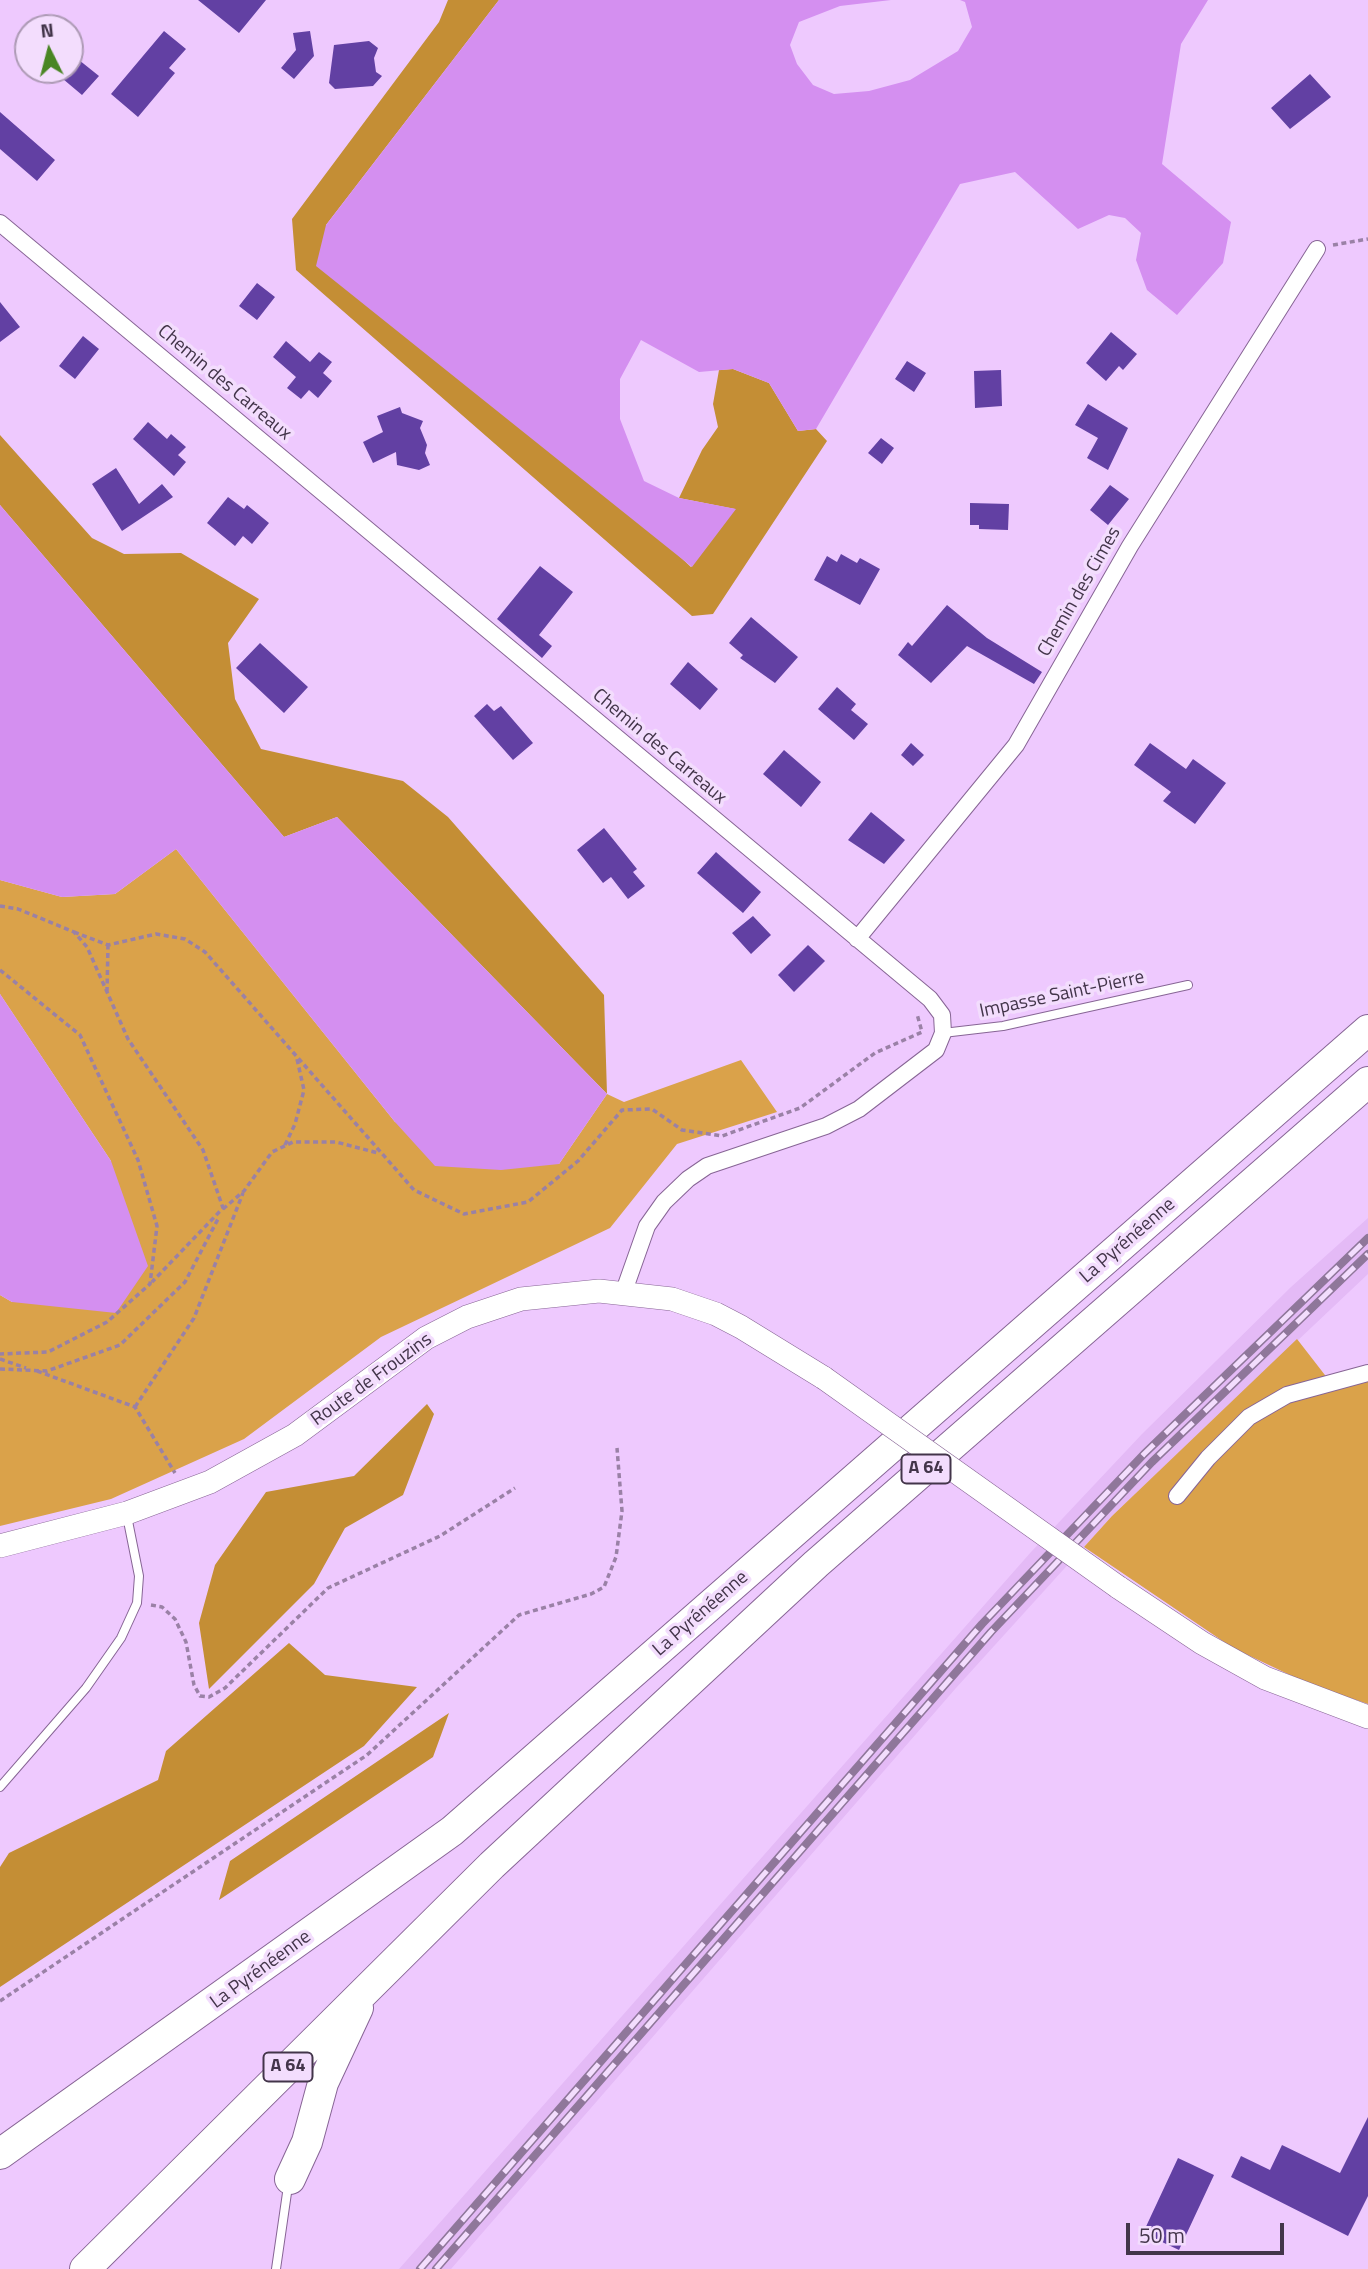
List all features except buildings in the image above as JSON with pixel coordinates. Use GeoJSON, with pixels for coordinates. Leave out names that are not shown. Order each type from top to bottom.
{"type":"FeatureCollection","features":[{"type":"Feature","properties":{"kind":"highway","name":"La Pyrénéenne"},"geometry":{"type":"LineString","coordinates":[[0,2154],[452,1831],[1368,1030]]}},
{"type":"Feature","properties":{"kind":"highway","name":"La Pyrénéenne"},"geometry":{"type":"LineString","coordinates":[[85,2269],[492,1865],[816,1564],[1368,1082]]}},
{"type":"Feature","properties":{"kind":"highway"},"geometry":{"type":"LineString","coordinates":[[290,2179],[307,2142],[323,2083],[368,1988]]}},
{"type":"Feature","properties":{"kind":"main road","name":"Route de Frouzins"},"geometry":{"type":"LineString","coordinates":[[0,1546],[127,1513],[187,1493],[295,1435],[405,1352],[467,1317],[545,1294],[624,1292],[672,1299],[716,1314],[824,1378],[1118,1587],[1202,1643],[1265,1678],[1368,1717]]}},
{"type":"Feature","properties":{"kind":"street","name":"Chemin des Carreaux"},"geometry":{"type":"LineString","coordinates":[[0,223],[930,999],[942,1015],[943,1033]]}},
{"type":"Feature","properties":{"kind":"street","name":"Chemin des Cimes"},"geometry":{"type":"LineString","coordinates":[[857,940],[1016,745],[1130,547],[1317,249]]}},
{"type":"Feature","properties":{"kind":"street"},"geometry":{"type":"LineString","coordinates":[[624,1292],[648,1226],[664,1202],[688,1179],[707,1166],[826,1126],[859,1110],[936,1050],[943,1033]]}},
{"type":"Feature","properties":{"kind":"street"},"geometry":{"type":"LineString","coordinates":[[1177,1496],[1230,1434],[1249,1417],[1287,1395],[1368,1373]]}},
{"type":"Feature","properties":{"kind":"lane","name":"Impasse Saint-Pierre"},"geometry":{"type":"LineString","coordinates":[[943,1033],[1003,1026],[1188,985]]}},
{"type":"Feature","properties":{"kind":"lane"},"geometry":{"type":"LineString","coordinates":[[0,1787],[86,1688],[121,1638],[137,1603],[139,1576],[127,1513]]}},
{"type":"Feature","properties":{"kind":"lane"},"geometry":{"type":"LineString","coordinates":[[275,2269],[283,2203],[290,2179]]}},
{"type":"Feature","properties":{"kind":"path"},"geometry":{"type":"LineString","coordinates":[[1317,249],[1350,240],[1368,239]]}},
{"type":"Feature","properties":{"kind":"path"},"geometry":{"type":"LineString","coordinates":[[0,906],[18,909],[108,945],[156,934],[185,939],[205,951],[414,1190],[464,1214],[528,1202],[579,1161],[622,1110],[652,1109],[682,1130],[722,1136],[800,1108],[875,1054],[922,1032],[915,1009]]}},
{"type":"Feature","properties":{"kind":"path"},"geometry":{"type":"LineString","coordinates":[[0,1369],[47,1371],[120,1345],[185,1282],[223,1208],[203,1150],[128,1038],[87,947],[74,932]]}},
{"type":"Feature","properties":{"kind":"path"},"geometry":{"type":"LineString","coordinates":[[107,996],[108,945]]}},
{"type":"Feature","properties":{"kind":"path"},"geometry":{"type":"LineString","coordinates":[[0,970],[80,1035],[138,1160],[157,1226],[150,1284]]}},
{"type":"Feature","properties":{"kind":"path"},"geometry":{"type":"LineString","coordinates":[[284,1146],[295,1124],[304,1090],[297,1058]]}},
{"type":"Feature","properties":{"kind":"path"},"geometry":{"type":"LineString","coordinates":[[135,1407],[194,1318],[244,1191],[272,1152],[293,1142],[336,1142],[380,1154]]}},
{"type":"Feature","properties":{"kind":"path"},"geometry":{"type":"LineString","coordinates":[[0,1356],[48,1352],[107,1322],[150,1284],[223,1208],[244,1191]]}},
{"type":"Feature","properties":{"kind":"path"},"geometry":{"type":"LineString","coordinates":[[0,1356],[135,1407],[187,1493]]}},
{"type":"Feature","properties":{"kind":"path"},"geometry":{"type":"LineString","coordinates":[[0,2001],[367,1755],[519,1615],[604,1587],[616,1557],[622,1511],[617,1448]]}},
{"type":"Feature","properties":{"kind":"path"},"geometry":{"type":"LineString","coordinates":[[137,1603],[162,1607],[175,1619],[186,1642],[194,1685],[200,1696],[209,1698],[225,1688],[328,1588],[440,1536],[515,1488]]}},
{"type":"Feature","properties":{"kind":"shaded area"},"geometry":{"type":"Polygon","coordinates":[[[448,0],[499,0],[326,225],[691,567],[735,509],[679,498],[702,450],[718,427],[713,404],[719,370],[733,369],[769,383],[798,431],[816,429],[827,441],[713,614],[692,616],[296,270],[292,219],[439,22],[448,0]]]}},
{"type":"Feature","properties":{"kind":"shaded area"},"geometry":{"type":"Polygon","coordinates":[[[499,0],[891,0],[840,6],[799,22],[790,45],[797,64],[813,85],[834,94],[869,91],[910,80],[958,51],[972,27],[965,2],[960,0],[1208,0],[1181,44],[1162,164],[1231,222],[1223,263],[1177,315],[1147,290],[1136,260],[1141,233],[1125,218],[1109,215],[1078,229],[1015,172],[960,184],[816,429],[798,431],[769,383],[733,369],[699,372],[641,340],[620,379],[620,419],[644,481],[679,498],[736,509],[692,567],[316,266],[326,225],[499,0]]]}},
{"type":"Feature","properties":{"kind":"shaded area"},"geometry":{"type":"Polygon","coordinates":[[[0,435],[92,538],[124,554],[181,553],[259,599],[228,643],[235,699],[261,749],[403,781],[448,817],[604,995],[607,1094],[337,817],[284,837],[0,505],[0,435]]]}},
{"type":"Feature","properties":{"kind":"shaded area"},"geometry":{"type":"Polygon","coordinates":[[[0,505],[284,837],[337,817],[607,1094],[559,1164],[501,1170],[435,1166],[395,1122],[176,849],[115,894],[62,897],[0,880],[0,505]]]}},
{"type":"Feature","properties":{"kind":"shaded area"},"geometry":{"type":"Polygon","coordinates":[[[176,849],[395,1122],[559,1164],[607,1094],[624,1102],[741,1060],[777,1112],[677,1144],[610,1228],[381,1337],[244,1439],[111,1499],[0,1526],[0,1295],[12,1302],[111,1161],[0,994],[0,880],[62,897],[115,894],[176,849]]]}},
{"type":"Feature","properties":{"kind":"shaded area"},"geometry":{"type":"Polygon","coordinates":[[[0,994],[111,1161],[148,1266],[116,1313],[12,1302],[0,1295],[0,994]]]}},
{"type":"Feature","properties":{"kind":"shaded area"},"geometry":{"type":"Polygon","coordinates":[[[1368,1218],[1368,1274],[1112,1516],[956,1688],[451,2269],[399,2269],[1031,1552],[1142,1434],[1291,1287],[1368,1218]]]}},
{"type":"Feature","properties":{"kind":"shaded area"},"geometry":{"type":"Polygon","coordinates":[[[1297,1339],[1335,1388],[1368,1381],[1368,1704],[1309,1684],[1233,1648],[1084,1547],[1112,1516],[1297,1339]]]}},
{"type":"Feature","properties":{"kind":"shaded area"},"geometry":{"type":"Polygon","coordinates":[[[427,1404],[434,1414],[403,1495],[345,1528],[314,1584],[209,1689],[199,1623],[215,1565],[266,1492],[354,1476],[427,1404]]]}},
{"type":"Feature","properties":{"kind":"shaded area"},"geometry":{"type":"Polygon","coordinates":[[[289,1643],[325,1675],[417,1687],[364,1746],[0,1987],[0,1867],[9,1853],[158,1780],[166,1751],[289,1643]]]}},
{"type":"Feature","properties":{"kind":"shaded area"},"geometry":{"type":"Polygon","coordinates":[[[449,1713],[433,1757],[219,1900],[230,1861],[449,1713]]]}},
{"type":"Feature","properties":{"kind":"railway"},"geometry":{"type":"LineString","coordinates":[[420,2269],[982,1624],[1144,1454],[1368,1238]]}},
{"type":"Feature","properties":{"kind":"railway"},"geometry":{"type":"LineString","coordinates":[[436,2269],[991,1632],[1152,1462],[1368,1254]]}}]}
